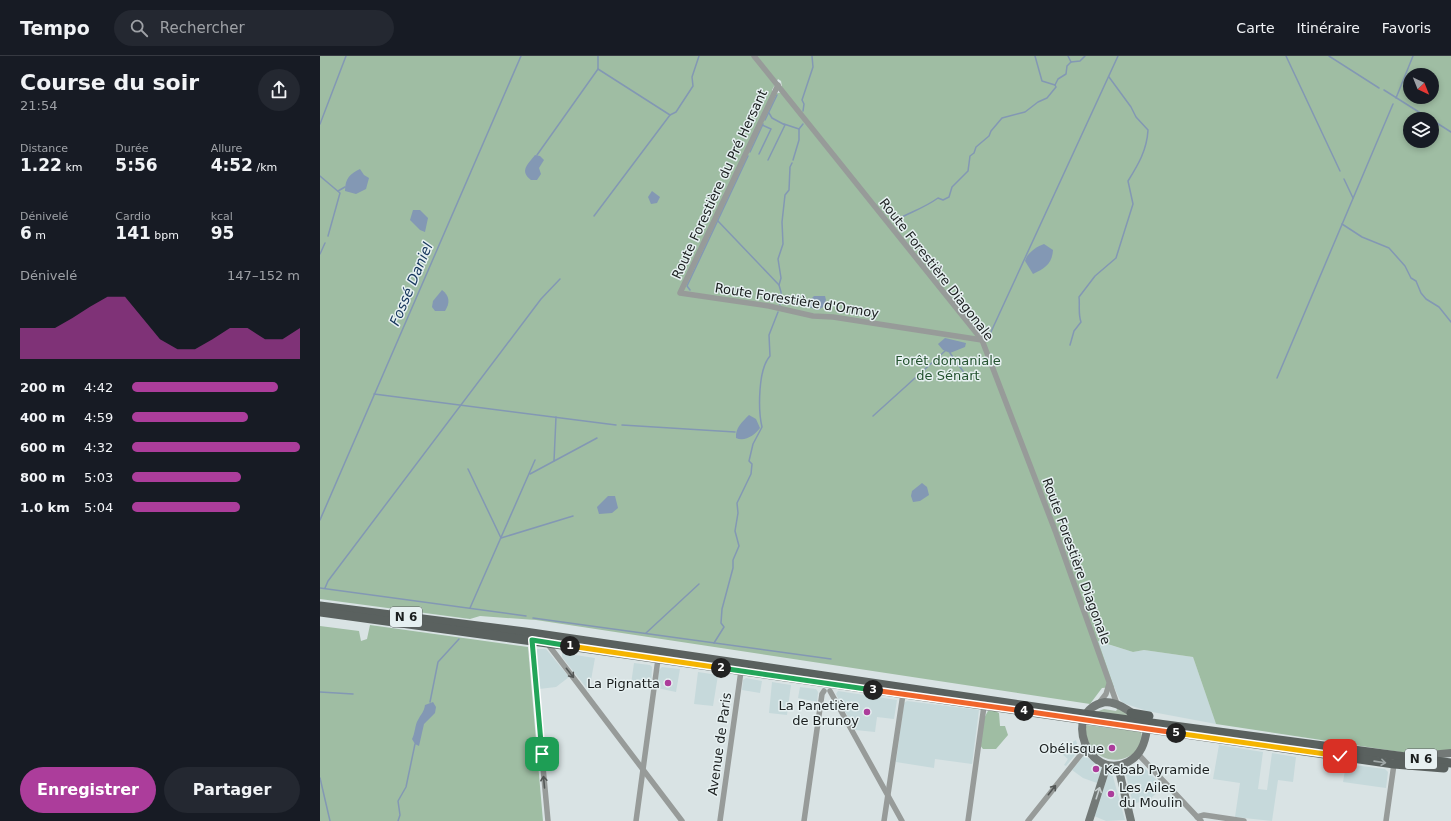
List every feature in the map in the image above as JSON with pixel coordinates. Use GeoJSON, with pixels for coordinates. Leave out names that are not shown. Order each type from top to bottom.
{"type":"FeatureCollection","features":[{"type":"Feature","properties":{"kind":"main road","name":"N 6"},"geometry":{"type":"LineString","coordinates":[[320,606],[525,632],[566,642],[658,659],[741,671],[827,687],[903,694],[984,706],[1085,717]]}},
{"type":"Feature","properties":{"kind":"main road","name":"N 6"},"geometry":{"type":"LineString","coordinates":[[320,612],[546,643],[566,642],[1144,725],[1393,763],[1451,768]]}},
{"type":"Feature","properties":{"kind":"main road"},"geometry":{"type":"LineString","coordinates":[[1109,702],[1117,704],[1131,713],[1144,725],[1145,741],[1138,754],[1118,766],[1107,765],[1096,759],[1086,748],[1082,737],[1085,717],[1089,710],[1099,703],[1109,702]]}},
{"type":"Feature","properties":{"kind":"main road"},"geometry":{"type":"LineString","coordinates":[[1131,713],[1174,721],[1180,727]]}},
{"type":"Feature","properties":{"kind":"main road","name":"N 6"},"geometry":{"type":"LineString","coordinates":[[1144,725],[1180,727],[1393,763],[1451,763]]}},
{"type":"Feature","properties":{"kind":"main road"},"geometry":{"type":"LineString","coordinates":[[1393,763],[1451,753]]}},
{"type":"Feature","properties":{"kind":"main road"},"geometry":{"type":"LineString","coordinates":[[1089,821],[1107,765]]}},
{"type":"Feature","properties":{"kind":"main road"},"geometry":{"type":"LineString","coordinates":[[1118,766],[1131,821]]}},
{"type":"Feature","properties":{"kind":"street","name":"Route Forestière Diagonale"},"geometry":{"type":"LineString","coordinates":[[754,56],[982,340],[1056,533],[1117,704]]}},
{"type":"Feature","properties":{"kind":"street","name":"Route Forestière du Pré Hersant"},"geometry":{"type":"LineString","coordinates":[[680,292],[778,85]]}},
{"type":"Feature","properties":{"kind":"street","name":"Route Forestière d'Ormoy"},"geometry":{"type":"LineString","coordinates":[[680,292],[769,306],[813,316],[833,317],[982,340]]}},
{"type":"Feature","properties":{"kind":"street"},"geometry":{"type":"LineString","coordinates":[[525,632],[532,640],[548,821]]}},
{"type":"Feature","properties":{"kind":"street"},"geometry":{"type":"LineString","coordinates":[[557,656],[566,642]]}},
{"type":"Feature","properties":{"kind":"street"},"geometry":{"type":"LineString","coordinates":[[546,643],[682,821]]}},
{"type":"Feature","properties":{"kind":"street"},"geometry":{"type":"LineString","coordinates":[[636,821],[658,659]]}},
{"type":"Feature","properties":{"kind":"street","name":"Avenue de Paris"},"geometry":{"type":"LineString","coordinates":[[720,821],[741,671]]}},
{"type":"Feature","properties":{"kind":"street"},"geometry":{"type":"LineString","coordinates":[[1099,703],[1106,694],[1109,684]]}},
{"type":"Feature","properties":{"kind":"street"},"geometry":{"type":"LineString","coordinates":[[804,821],[822,694],[827,687],[902,821]]}},
{"type":"Feature","properties":{"kind":"street"},"geometry":{"type":"LineString","coordinates":[[884,821],[903,694]]}},
{"type":"Feature","properties":{"kind":"street"},"geometry":{"type":"LineString","coordinates":[[968,821],[984,706]]}},
{"type":"Feature","properties":{"kind":"street"},"geometry":{"type":"LineString","coordinates":[[1028,821],[1086,748]]}},
{"type":"Feature","properties":{"kind":"street"},"geometry":{"type":"LineString","coordinates":[[1138,754],[1199,819],[1204,815],[1244,821]]}},
{"type":"Feature","properties":{"kind":"street"},"geometry":{"type":"LineString","coordinates":[[1386,821],[1393,763]]}},
{"type":"Feature","properties":{"kind":"shaded area"},"geometry":{"type":"Polygon","coordinates":[[[1097,641],[1133,652],[1144,650],[1193,657],[1216,724],[1147,711],[1123,703],[1114,687],[1097,641]]]}},
{"type":"Feature","properties":{"kind":"shaded area"},"geometry":{"type":"Polygon","coordinates":[[[536,649],[546,649],[569,677],[556,687],[539,689],[536,649]]]}},
{"type":"Feature","properties":{"kind":"shaded area"},"geometry":{"type":"Polygon","coordinates":[[[562,653],[595,658],[589,691],[562,657],[562,653]]]}},
{"type":"Feature","properties":{"kind":"shaded area"},"geometry":{"type":"Polygon","coordinates":[[[634,663],[650,665],[652,667],[651,687],[631,684],[634,663]]]}},
{"type":"Feature","properties":{"kind":"shaded area"},"geometry":{"type":"Polygon","coordinates":[[[662,667],[680,669],[676,692],[657,688],[659,670],[662,667]]]}},
{"type":"Feature","properties":{"kind":"shaded area"},"geometry":{"type":"Polygon","coordinates":[[[698,672],[718,675],[713,706],[694,704],[698,672]]]}},
{"type":"Feature","properties":{"kind":"shaded area"},"geometry":{"type":"Polygon","coordinates":[[[746,678],[762,681],[760,693],[742,690],[743,680],[746,678]]]}},
{"type":"Feature","properties":{"kind":"shaded area"},"geometry":{"type":"Polygon","coordinates":[[[772,682],[791,685],[787,715],[769,713],[772,682]]]}},
{"type":"Feature","properties":{"kind":"shaded area"},"geometry":{"type":"Polygon","coordinates":[[[800,687],[816,689],[818,692],[817,702],[798,698],[800,687]]]}},
{"type":"Feature","properties":{"kind":"shaded area"},"geometry":{"type":"Polygon","coordinates":[[[838,691],[897,700],[894,719],[877,717],[875,732],[855,730],[836,694],[838,691]]]}},
{"type":"Feature","properties":{"kind":"shaded area"},"geometry":{"type":"Polygon","coordinates":[[[907,701],[979,710],[972,764],[935,759],[934,768],[896,762],[904,703],[907,701]]]}},
{"type":"Feature","properties":{"kind":"shaded area"},"geometry":{"type":"Polygon","coordinates":[[[1076,740],[1079,750],[1066,766],[1064,765],[1068,759],[1062,754],[1069,744],[1076,740]]]}},
{"type":"Feature","properties":{"kind":"shaded area"},"geometry":{"type":"Polygon","coordinates":[[[1219,745],[1263,752],[1258,789],[1267,790],[1272,753],[1296,757],[1293,782],[1278,780],[1272,821],[1235,817],[1240,783],[1213,779],[1219,745]]]}},
{"type":"Feature","properties":{"kind":"shaded area"},"geometry":{"type":"Polygon","coordinates":[[[1084,755],[1102,768],[1097,783],[1083,778],[1072,770],[1084,755]]]}},
{"type":"Feature","properties":{"kind":"shaded area"},"geometry":{"type":"Polygon","coordinates":[[[1346,764],[1385,769],[1388,772],[1386,788],[1343,782],[1346,764]]]}},
{"type":"Feature","properties":{"kind":"shaded area"},"geometry":{"type":"Polygon","coordinates":[[[1143,766],[1163,787],[1150,799],[1133,804],[1126,775],[1143,766]]]}},
{"type":"Feature","properties":{"kind":"shaded area"},"geometry":{"type":"Polygon","coordinates":[[[1109,773],[1112,773],[1125,820],[1106,821],[1094,816],[1109,773]]]}},
{"type":"Feature","properties":{"kind":"green space","name":"Forêt domaniale de Sénart"},"geometry":{"type":"Polygon","coordinates":[[[320,56],[1451,56],[1451,750],[1441,753],[1407,753],[1216,724],[1193,657],[1144,650],[1133,652],[1098,641],[1114,687],[1102,688],[1090,704],[536,620],[480,616],[470,619],[320,599],[320,56]],[[778,79],[772,90],[773,94],[783,92],[781,81],[778,79]]]}},
{"type":"Feature","properties":{"kind":"green space"},"geometry":{"type":"Polygon","coordinates":[[[370,625],[528,647],[543,821],[320,821],[320,626],[359,631],[361,641],[367,639],[370,625]]]}},
{"type":"Feature","properties":{"kind":"green space"},"geometry":{"type":"Polygon","coordinates":[[[1118,708],[1134,718],[1096,712],[1104,709],[1116,711],[1118,708]]]}},
{"type":"Feature","properties":{"kind":"green space"},"geometry":{"type":"Polygon","coordinates":[[[988,711],[995,711],[999,713],[1000,726],[1005,726],[1008,735],[996,749],[983,749],[980,745],[979,735],[981,725],[988,711]]]}},
{"type":"Feature","properties":{"kind":"green space"},"geometry":{"type":"Polygon","coordinates":[[[1087,725],[1141,732],[1142,740],[1139,748],[1133,754],[1116,760],[1107,758],[1097,754],[1089,745],[1085,732],[1087,725]]]}},
{"type":"Feature","properties":{"kind":"water"},"geometry":{"type":"Polygon","coordinates":[[[535,155],[540,156],[544,160],[539,168],[541,174],[537,180],[531,180],[527,177],[525,171],[527,164],[535,155]]]}},
{"type":"Feature","properties":{"kind":"water"},"geometry":{"type":"Polygon","coordinates":[[[360,169],[364,175],[369,178],[366,189],[356,194],[345,191],[346,183],[349,177],[360,169]]]}},
{"type":"Feature","properties":{"kind":"water"},"geometry":{"type":"Polygon","coordinates":[[[652,191],[660,197],[657,203],[651,204],[648,197],[652,191]]]}},
{"type":"Feature","properties":{"kind":"water"},"geometry":{"type":"Polygon","coordinates":[[[413,210],[420,210],[428,218],[425,232],[420,230],[410,220],[413,210]]]}},
{"type":"Feature","properties":{"kind":"water"},"geometry":{"type":"Polygon","coordinates":[[[1044,244],[1053,250],[1051,259],[1047,265],[1033,274],[1025,261],[1026,258],[1032,251],[1044,244]]]}},
{"type":"Feature","properties":{"kind":"water"},"geometry":{"type":"Polygon","coordinates":[[[442,290],[448,297],[448,305],[445,311],[435,311],[432,307],[433,301],[442,290]]]}},
{"type":"Feature","properties":{"kind":"water"},"geometry":{"type":"Polygon","coordinates":[[[814,296],[825,296],[826,300],[823,307],[818,310],[809,307],[810,300],[814,296]]]}},
{"type":"Feature","properties":{"kind":"water"},"geometry":{"type":"Polygon","coordinates":[[[945,338],[966,343],[965,347],[950,353],[943,350],[938,344],[945,338]]]}},
{"type":"Feature","properties":{"kind":"water"},"geometry":{"type":"Polygon","coordinates":[[[749,415],[756,419],[760,428],[750,437],[743,439],[736,438],[738,428],[749,415]]]}},
{"type":"Feature","properties":{"kind":"water"},"geometry":{"type":"Polygon","coordinates":[[[922,483],[927,487],[929,495],[920,501],[913,502],[911,496],[912,491],[922,483]]]}},
{"type":"Feature","properties":{"kind":"water"},"geometry":{"type":"Polygon","coordinates":[[[608,496],[615,496],[618,508],[612,513],[599,514],[597,507],[608,496]]]}},
{"type":"Feature","properties":{"kind":"water"},"geometry":{"type":"Polygon","coordinates":[[[433,702],[436,707],[435,713],[424,724],[419,746],[415,744],[412,739],[416,724],[425,705],[433,702]]]}},
{"type":"Feature","properties":{"kind":"waterway"},"geometry":{"type":"LineString","coordinates":[[320,124],[346,56]]}},
{"type":"Feature","properties":{"kind":"waterway","name":"Fossé Daniel"},"geometry":{"type":"LineString","coordinates":[[320,520],[521,56]]}},
{"type":"Feature","properties":{"kind":"waterway"},"geometry":{"type":"LineString","coordinates":[[537,155],[598,69],[598,56]]}},
{"type":"Feature","properties":{"kind":"waterway"},"geometry":{"type":"LineString","coordinates":[[670,115],[676,112],[693,86],[692,77],[699,56]]}},
{"type":"Feature","properties":{"kind":"waterway"},"geometry":{"type":"LineString","coordinates":[[803,111],[804,104],[802,100],[813,67],[812,56]]}},
{"type":"Feature","properties":{"kind":"waterway"},"geometry":{"type":"LineString","coordinates":[[1035,56],[1042,81],[1055,85]]}},
{"type":"Feature","properties":{"kind":"waterway"},"geometry":{"type":"LineString","coordinates":[[1068,56],[1071,62],[1080,61],[1085,56]]}},
{"type":"Feature","properties":{"kind":"waterway"},"geometry":{"type":"LineString","coordinates":[[990,334],[1118,56]]}},
{"type":"Feature","properties":{"kind":"waterway"},"geometry":{"type":"LineString","coordinates":[[1286,56],[1340,171]]}},
{"type":"Feature","properties":{"kind":"waterway"},"geometry":{"type":"LineString","coordinates":[[1329,56],[1379,88]]}},
{"type":"Feature","properties":{"kind":"waterway"},"geometry":{"type":"LineString","coordinates":[[1396,98],[1413,56]]}},
{"type":"Feature","properties":{"kind":"waterway"},"geometry":{"type":"LineString","coordinates":[[898,219],[938,198],[943,200],[949,197],[952,187],[968,171],[970,156],[974,153],[976,147],[989,136],[991,131],[1002,118],[1025,112],[1038,102],[1047,98],[1056,87],[1055,85],[1058,79],[1066,74],[1067,66],[1071,62]]}},
{"type":"Feature","properties":{"kind":"waterway"},"geometry":{"type":"LineString","coordinates":[[594,216],[670,115],[598,69]]}},
{"type":"Feature","properties":{"kind":"waterway"},"geometry":{"type":"LineString","coordinates":[[1070,345],[1074,331],[1081,322],[1079,313],[1079,297],[1095,276],[1116,258],[1133,204],[1128,181],[1146,144],[1148,130],[1136,117],[1131,107],[1109,77]]}},
{"type":"Feature","properties":{"kind":"waterway"},"geometry":{"type":"LineString","coordinates":[[1384,90],[1419,112]]}},
{"type":"Feature","properties":{"kind":"waterway"},"geometry":{"type":"LineString","coordinates":[[765,120],[777,95]]}},
{"type":"Feature","properties":{"kind":"waterway"},"geometry":{"type":"LineString","coordinates":[[1277,378],[1393,104]]}},
{"type":"Feature","properties":{"kind":"waterway"},"geometry":{"type":"LineString","coordinates":[[768,160],[785,125],[772,118],[769,113]]}},
{"type":"Feature","properties":{"kind":"waterway"},"geometry":{"type":"LineString","coordinates":[[750,152],[763,124]]}},
{"type":"Feature","properties":{"kind":"waterway"},"geometry":{"type":"LineString","coordinates":[[784,124],[799,129]]}},
{"type":"Feature","properties":{"kind":"waterway"},"geometry":{"type":"LineString","coordinates":[[793,160],[799,140],[799,129],[803,124]]}},
{"type":"Feature","properties":{"kind":"waterway"},"geometry":{"type":"LineString","coordinates":[[1439,124],[1451,132]]}},
{"type":"Feature","properties":{"kind":"waterway"},"geometry":{"type":"LineString","coordinates":[[759,154],[771,129],[762,125]]}},
{"type":"Feature","properties":{"kind":"waterway"},"geometry":{"type":"LineString","coordinates":[[690,290],[687,286],[748,156]]}},
{"type":"Feature","properties":{"kind":"waterway"},"geometry":{"type":"LineString","coordinates":[[780,305],[781,292],[779,285],[781,278],[778,259],[783,244],[782,222],[785,195],[789,190],[790,167],[792,163]]}},
{"type":"Feature","properties":{"kind":"waterway"},"geometry":{"type":"LineString","coordinates":[[320,176],[340,193],[328,236]]}},
{"type":"Feature","properties":{"kind":"waterway"},"geometry":{"type":"LineString","coordinates":[[1344,179],[1353,198]]}},
{"type":"Feature","properties":{"kind":"waterway"},"geometry":{"type":"LineString","coordinates":[[338,191],[345,187]]}},
{"type":"Feature","properties":{"kind":"waterway"},"geometry":{"type":"LineString","coordinates":[[717,220],[779,285]]}},
{"type":"Feature","properties":{"kind":"waterway"},"geometry":{"type":"LineString","coordinates":[[1342,224],[1362,237],[1389,248],[1405,266],[1411,278],[1416,281],[1421,293],[1426,299],[1439,307],[1451,322]]}},
{"type":"Feature","properties":{"kind":"waterway"},"geometry":{"type":"LineString","coordinates":[[320,254],[325,243]]}},
{"type":"Feature","properties":{"kind":"waterway"},"geometry":{"type":"LineString","coordinates":[[325,588],[328,581],[541,299],[560,279]]}},
{"type":"Feature","properties":{"kind":"waterway"},"geometry":{"type":"LineString","coordinates":[[714,643],[724,627],[721,623],[722,609],[733,568],[733,560],[739,546],[735,531],[738,513],[737,503],[751,474],[752,464],[749,461],[753,444],[762,427],[760,411],[761,380],[763,370],[770,356],[769,335],[778,312]]}},
{"type":"Feature","properties":{"kind":"waterway"},"geometry":{"type":"LineString","coordinates":[[873,416],[945,351]]}},
{"type":"Feature","properties":{"kind":"waterway"},"geometry":{"type":"LineString","coordinates":[[950,353],[965,374]]}},
{"type":"Feature","properties":{"kind":"waterway"},"geometry":{"type":"LineString","coordinates":[[374,394],[616,425]]}},
{"type":"Feature","properties":{"kind":"waterway"},"geometry":{"type":"LineString","coordinates":[[554,461],[556,417]]}},
{"type":"Feature","properties":{"kind":"waterway"},"geometry":{"type":"LineString","coordinates":[[622,425],[735,432]]}},
{"type":"Feature","properties":{"kind":"waterway"},"geometry":{"type":"LineString","coordinates":[[530,474],[597,438]]}},
{"type":"Feature","properties":{"kind":"waterway"},"geometry":{"type":"LineString","coordinates":[[470,608],[535,460]]}},
{"type":"Feature","properties":{"kind":"waterway"},"geometry":{"type":"LineString","coordinates":[[468,469],[501,538],[573,516]]}},
{"type":"Feature","properties":{"kind":"waterway"},"geometry":{"type":"LineString","coordinates":[[646,633],[699,584]]}},
{"type":"Feature","properties":{"kind":"waterway"},"geometry":{"type":"LineString","coordinates":[[320,588],[526,616]]}},
{"type":"Feature","properties":{"kind":"waterway"},"geometry":{"type":"LineString","coordinates":[[533,618],[831,659]]}},
{"type":"Feature","properties":{"kind":"waterway"},"geometry":{"type":"LineString","coordinates":[[430,702],[438,662],[459,639]]}},
{"type":"Feature","properties":{"kind":"waterway"},"geometry":{"type":"LineString","coordinates":[[320,692],[353,694]]}},
{"type":"Feature","properties":{"kind":"waterway"},"geometry":{"type":"LineString","coordinates":[[398,821],[400,815],[398,801],[406,787],[415,744]]}},
{"type":"Feature","properties":{"kind":"waterway","name":"Fossé Daniel"},"geometry":{"type":"LineString","coordinates":[[320,778],[330,821]]}},
{"type":"Feature","properties":{"kind":"place","name":"La Pignatta"},"geometry":{"type":"Point","coordinates":[668,683]}},
{"type":"Feature","properties":{"kind":"place","name":"La Panetière de Brunoy"},"geometry":{"type":"Point","coordinates":[867,712]}},
{"type":"Feature","properties":{"kind":"place","name":"Obélisque"},"geometry":{"type":"Point","coordinates":[1112,748]}},
{"type":"Feature","properties":{"kind":"place","name":"Kebab Pyramide"},"geometry":{"type":"Point","coordinates":[1096,769]}},
{"type":"Feature","properties":{"kind":"place","name":"Les Ailes du Moulin"},"geometry":{"type":"Point","coordinates":[1111,794]}},
{"type":"Feature","properties":{"kind":"route"},"geometry":{"type":"LineString","coordinates":[[542,754],[532,640],[1340,756]]}}]}
